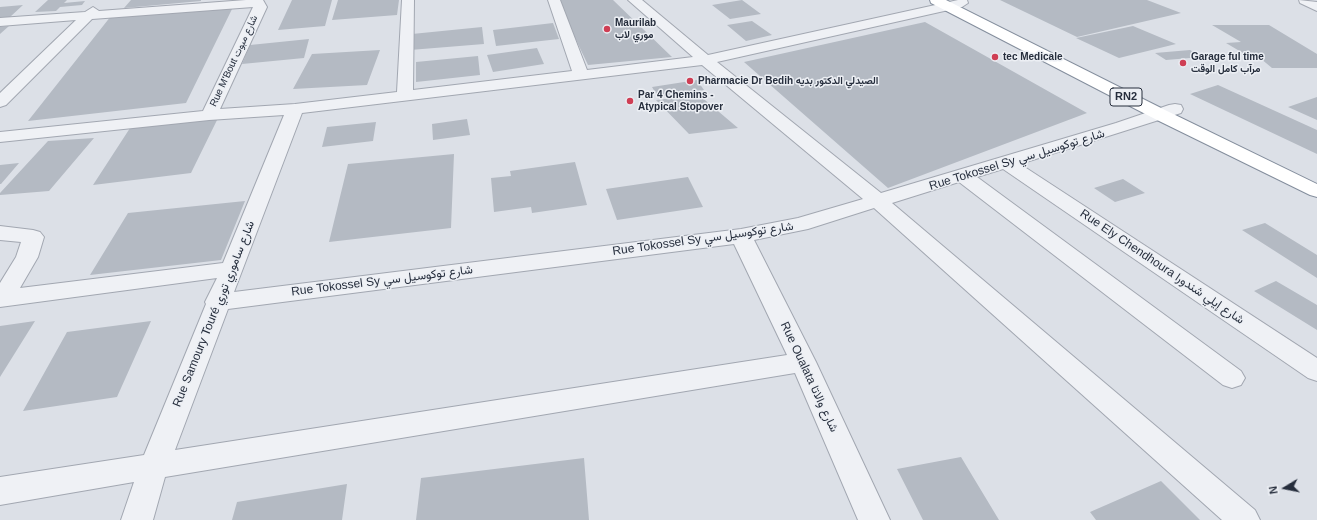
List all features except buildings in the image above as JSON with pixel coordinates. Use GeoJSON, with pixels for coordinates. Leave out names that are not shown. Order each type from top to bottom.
{"type":"FeatureCollection","features":[{"type":"Feature","properties":{"kind":"highway","name":"RN2"},"geometry":{"type":"LineString","coordinates":[[951,2],[1168,112],[1317,191]]}},
{"type":"Feature","properties":{"kind":"highway","name":"RN2"},"geometry":{"type":"LineString","coordinates":[[1168,112],[1317,177]]}},
{"type":"Feature","properties":{"kind":"street"},"geometry":{"type":"LineString","coordinates":[[0,102],[104,0]]}},
{"type":"Feature","properties":{"kind":"street"},"geometry":{"type":"LineString","coordinates":[[405,96],[408,0]]}},
{"type":"Feature","properties":{"kind":"street"},"geometry":{"type":"LineString","coordinates":[[554,0],[581,75]]}},
{"type":"Feature","properties":{"kind":"street"},"geometry":{"type":"LineString","coordinates":[[634,0],[879,202],[1244,520]]}},
{"type":"Feature","properties":{"kind":"street"},"geometry":{"type":"LineString","coordinates":[[1305,0],[1317,7]]}},
{"type":"Feature","properties":{"kind":"street"},"geometry":{"type":"LineString","coordinates":[[0,137],[405,96],[705,60],[951,2]]}},
{"type":"Feature","properties":{"kind":"street"},"geometry":{"type":"LineString","coordinates":[[0,22],[260,3]]}},
{"type":"Feature","properties":{"kind":"street","name":"Rue M'Bout شارع مبوت"},"geometry":{"type":"LineString","coordinates":[[208,115],[260,3]]}},
{"type":"Feature","properties":{"kind":"street","name":"Rue Samoury Touré شارع ساموري توري"},"geometry":{"type":"LineString","coordinates":[[137,520],[154,466],[217,302],[232,269],[295,108]]}},
{"type":"Feature","properties":{"kind":"street","name":"Rue Tokossel Sy شارع توكوسيل سي"},"geometry":{"type":"LineString","coordinates":[[217,302],[741,236],[801,224],[879,202],[1168,112]]}},
{"type":"Feature","properties":{"kind":"street","name":"Rue Ely Chendhoura شارع إيلي شندورا"},"geometry":{"type":"LineString","coordinates":[[1007,163],[1317,371]]}},
{"type":"Feature","properties":{"kind":"street"},"geometry":{"type":"LineString","coordinates":[[963,176],[1232,378]]}},
{"type":"Feature","properties":{"kind":"street"},"geometry":{"type":"LineString","coordinates":[[0,233],[10,232],[32,237],[27,257],[1,299]]}},
{"type":"Feature","properties":{"kind":"street","name":"Rue Oualata شارع والاتا"},"geometry":{"type":"LineString","coordinates":[[741,236],[803,362],[874,520]]}},
{"type":"Feature","properties":{"kind":"street"},"geometry":{"type":"LineString","coordinates":[[1,299],[232,269]]}},
{"type":"Feature","properties":{"kind":"street"},"geometry":{"type":"LineString","coordinates":[[0,491],[803,362]]}},
{"type":"Feature","properties":{"kind":"place","name":"Maurilab موري لاب"},"geometry":{"type":"Point","coordinates":[607,29]}},
{"type":"Feature","properties":{"kind":"place","name":"tec Medicale"},"geometry":{"type":"Point","coordinates":[995,57]}},
{"type":"Feature","properties":{"kind":"place","name":"Garage ful time مرآب كامل الوقت"},"geometry":{"type":"Point","coordinates":[1183,63]}},
{"type":"Feature","properties":{"kind":"place","name":"Pharmacie Dr Bedih الصيدلي الدكتور بديه"},"geometry":{"type":"Point","coordinates":[690,81]}},
{"type":"Feature","properties":{"kind":"place","name":"Par 4 Chemins - Atypical Stopover"},"geometry":{"type":"Point","coordinates":[630,101]}}]}
